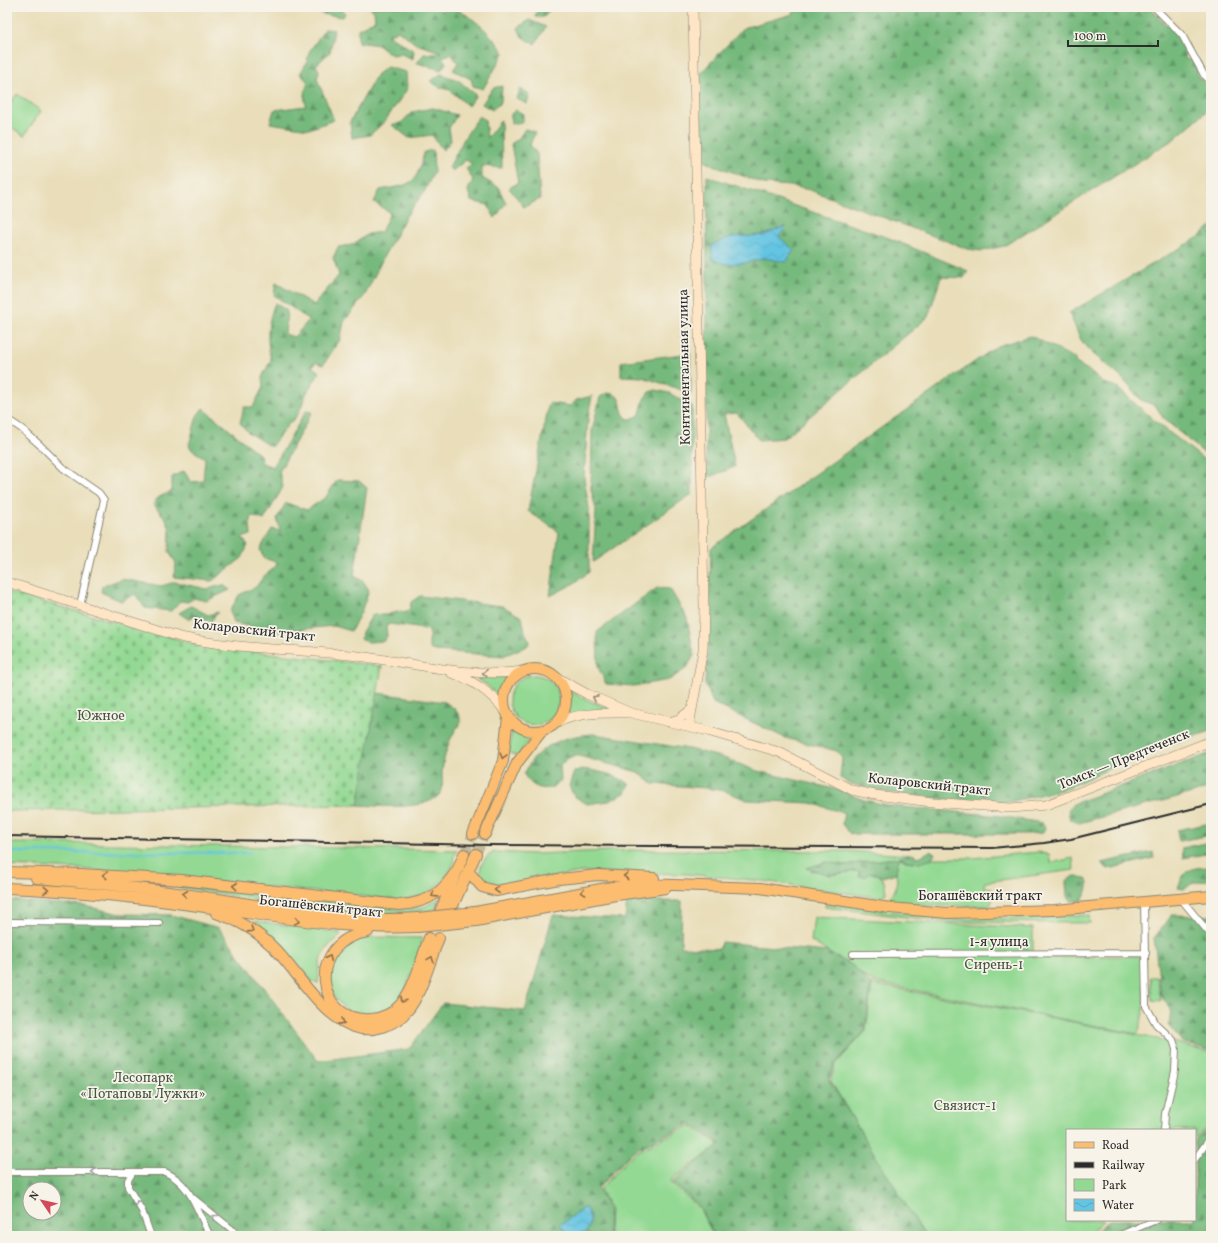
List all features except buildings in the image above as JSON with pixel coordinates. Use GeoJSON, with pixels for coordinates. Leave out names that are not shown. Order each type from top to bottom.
{"type":"FeatureCollection","features":[{"type":"Feature","properties":{"kind":"main road","name":"Континентальная улица"},"geometry":{"type":"LineString","coordinates":[[688,726],[703,650],[704,612],[693,7]]}},
{"type":"Feature","properties":{"kind":"main road","name":"Коларовский тракт"},"geometry":{"type":"LineString","coordinates":[[7,582],[180,637],[208,643],[349,655],[492,674],[524,670]]}},
{"type":"Feature","properties":{"kind":"main road","name":"Коларовский тракт"},"geometry":{"type":"LineString","coordinates":[[432,667],[457,675],[482,687],[497,700],[507,715]]}},
{"type":"Feature","properties":{"kind":"main road"},"geometry":{"type":"LineString","coordinates":[[473,834],[502,761],[507,715],[503,701],[505,690],[514,676],[524,670],[540,669],[593,697],[631,713]]}},
{"type":"Feature","properties":{"kind":"main road"},"geometry":{"type":"LineString","coordinates":[[554,676],[561,684],[566,698],[565,709],[556,723]]}},
{"type":"Feature","properties":{"kind":"main road"},"geometry":{"type":"LineString","coordinates":[[670,722],[679,719],[692,710],[694,717],[704,730]]}},
{"type":"Feature","properties":{"kind":"main road"},"geometry":{"type":"LineString","coordinates":[[485,834],[517,763],[542,730],[570,717],[584,714],[631,713]]}},
{"type":"Feature","properties":{"kind":"main road","name":"Коларовский тракт"},"geometry":{"type":"LineString","coordinates":[[631,713],[704,730],[779,752],[799,761],[843,786],[864,793],[932,802],[1010,808],[1046,805]]}},
{"type":"Feature","properties":{"kind":"main road"},"geometry":{"type":"LineString","coordinates":[[507,715],[516,725],[526,730],[542,730]]}},
{"type":"Feature","properties":{"kind":"main road","name":"Томск — Предтеченск"},"geometry":{"type":"LineString","coordinates":[[1046,805],[1211,741]]}},
{"type":"Feature","properties":{"kind":"main road"},"geometry":{"type":"LineString","coordinates":[[451,910],[464,869],[464,854]]}},
{"type":"Feature","properties":{"kind":"main road"},"geometry":{"type":"LineString","coordinates":[[7,872],[36,872],[175,880],[399,904],[417,903],[435,895],[464,869],[476,854]]}},
{"type":"Feature","properties":{"kind":"main road"},"geometry":{"type":"LineString","coordinates":[[464,869],[478,884],[489,891],[503,890],[559,879],[598,875],[655,878],[677,885]]}},
{"type":"Feature","properties":{"kind":"main road"},"geometry":{"type":"LineString","coordinates":[[440,912],[464,869]]}},
{"type":"Feature","properties":{"kind":"main road","name":"Богашёвский тракт"},"geometry":{"type":"LineString","coordinates":[[7,876],[146,888],[331,915],[418,923]]}},
{"type":"Feature","properties":{"kind":"main road","name":"Богашёвский тракт"},"geometry":{"type":"LineString","coordinates":[[7,888],[79,892],[329,925],[399,928],[418,923],[475,917],[677,885],[760,888],[890,908],[948,913],[1055,910],[1211,896]]}},
{"type":"Feature","properties":{"kind":"main road"},"geometry":{"type":"LineString","coordinates":[[175,904],[224,915],[256,932],[282,956],[330,1013],[344,1024],[362,1029],[378,1028],[390,1025],[408,1011],[417,994],[434,938],[406,995],[393,1011],[386,1016],[368,1020],[358,1018],[341,1011],[330,998],[325,983],[325,967],[333,951],[340,944],[356,934],[399,928]]}},
{"type":"Feature","properties":{"kind":"street"},"geometry":{"type":"LineString","coordinates":[[1154,7],[1182,35],[1204,75],[1211,81]]}},
{"type":"Feature","properties":{"kind":"street"},"geometry":{"type":"LineString","coordinates":[[7,419],[22,429],[63,468],[99,493],[104,500],[80,605]]}},
{"type":"Feature","properties":{"kind":"street"},"geometry":{"type":"LineString","coordinates":[[1181,899],[1211,935]]}},
{"type":"Feature","properties":{"kind":"street"},"geometry":{"type":"LineString","coordinates":[[1144,903],[1146,1006],[1156,1024],[1173,1040],[1176,1049],[1175,1071],[1165,1114],[1164,1129]]}},
{"type":"Feature","properties":{"kind":"street"},"geometry":{"type":"LineString","coordinates":[[7,922],[159,923]]}},
{"type":"Feature","properties":{"kind":"street","name":"1-я улица"},"geometry":{"type":"LineString","coordinates":[[853,954],[1146,953]]}},
{"type":"Feature","properties":{"kind":"street"},"geometry":{"type":"LineString","coordinates":[[1196,1158],[1211,1137]]}},
{"type":"Feature","properties":{"kind":"street"},"geometry":{"type":"LineString","coordinates":[[7,1172],[165,1172],[179,1180],[191,1196],[210,1236]]}},
{"type":"Feature","properties":{"kind":"street"},"geometry":{"type":"LineString","coordinates":[[133,1172],[127,1184],[142,1211],[151,1236]]}},
{"type":"Feature","properties":{"kind":"street"},"geometry":{"type":"LineString","coordinates":[[191,1196],[240,1236]]}},
{"type":"Feature","properties":{"kind":"street"},"geometry":{"type":"LineString","coordinates":[[1118,1236],[1154,1221]]}},
{"type":"Feature","properties":{"kind":"green space"},"geometry":{"type":"Polygon","coordinates":[[[312,7],[337,7],[345,13],[343,17],[323,14],[312,7]]]}},
{"type":"Feature","properties":{"kind":"green space"},"geometry":{"type":"Polygon","coordinates":[[[369,7],[436,7],[443,12],[444,7],[452,8],[478,23],[493,38],[504,53],[483,89],[473,86],[471,79],[453,70],[458,63],[451,54],[442,57],[446,63],[441,70],[417,63],[424,54],[441,52],[416,44],[398,30],[389,35],[414,51],[413,59],[401,54],[392,55],[378,45],[358,42],[358,29],[375,20],[374,11],[369,7]]]}},
{"type":"Feature","properties":{"kind":"green space"},"geometry":{"type":"Polygon","coordinates":[[[534,7],[550,7],[550,10],[544,17],[535,17],[537,11],[534,7]]]}},
{"type":"Feature","properties":{"kind":"green space"},"geometry":{"type":"Polygon","coordinates":[[[795,7],[1149,7],[1165,24],[1172,25],[1190,49],[1184,56],[1187,60],[1193,59],[1201,63],[1197,72],[1198,77],[1211,87],[1211,107],[1174,139],[1004,246],[982,251],[968,249],[810,190],[791,186],[764,184],[701,160],[700,74],[743,28],[793,14],[795,7]]]}},
{"type":"Feature","properties":{"kind":"green space"},"geometry":{"type":"Polygon","coordinates":[[[529,20],[546,27],[535,44],[522,37],[518,28],[529,20]]]}},
{"type":"Feature","properties":{"kind":"green space"},"geometry":{"type":"Polygon","coordinates":[[[325,29],[334,30],[330,52],[316,65],[319,71],[317,79],[334,120],[309,129],[270,123],[274,110],[306,106],[304,95],[308,82],[300,74],[307,62],[309,52],[325,29]]]}},
{"type":"Feature","properties":{"kind":"green space"},"geometry":{"type":"Polygon","coordinates":[[[387,67],[406,72],[407,89],[385,121],[370,135],[352,138],[350,122],[377,74],[387,67]]]}},
{"type":"Feature","properties":{"kind":"green space"},"geometry":{"type":"Polygon","coordinates":[[[441,74],[458,80],[476,95],[468,106],[450,90],[441,88],[430,81],[441,74]]]}},
{"type":"Feature","properties":{"kind":"green space"},"geometry":{"type":"Polygon","coordinates":[[[502,86],[501,102],[492,110],[482,104],[493,88],[502,86]]]}},
{"type":"Feature","properties":{"kind":"green space"},"geometry":{"type":"Polygon","coordinates":[[[520,89],[530,94],[527,104],[517,99],[520,89]]]}},
{"type":"Feature","properties":{"kind":"green space"},"geometry":{"type":"Polygon","coordinates":[[[17,94],[41,111],[24,136],[7,124],[7,108],[17,94]]]}},
{"type":"Feature","properties":{"kind":"green space"},"geometry":{"type":"Polygon","coordinates":[[[433,108],[457,115],[449,128],[451,141],[443,150],[432,135],[409,138],[392,125],[401,123],[412,112],[433,108]]]}},
{"type":"Feature","properties":{"kind":"green space"},"geometry":{"type":"Polygon","coordinates":[[[516,110],[523,114],[523,122],[511,124],[511,114],[516,110]]]}},
{"type":"Feature","properties":{"kind":"green space"},"geometry":{"type":"Polygon","coordinates":[[[479,116],[485,120],[487,138],[501,120],[502,168],[482,166],[482,178],[498,187],[506,203],[495,218],[488,205],[471,201],[468,190],[473,180],[466,168],[472,164],[466,160],[452,171],[449,167],[465,137],[479,116]]]}},
{"type":"Feature","properties":{"kind":"green space"},"geometry":{"type":"Polygon","coordinates":[[[525,129],[535,132],[530,145],[537,154],[540,199],[524,207],[509,188],[518,183],[511,144],[519,138],[525,129]]]}},
{"type":"Feature","properties":{"kind":"green space"},"geometry":{"type":"Polygon","coordinates":[[[433,150],[434,172],[424,192],[406,216],[365,295],[344,322],[340,340],[323,365],[316,362],[312,367],[320,372],[309,388],[296,417],[290,422],[271,447],[249,433],[240,423],[244,407],[253,407],[263,387],[262,377],[271,360],[268,345],[270,317],[275,303],[287,311],[285,334],[294,337],[309,320],[274,295],[276,283],[314,305],[339,275],[333,258],[338,247],[352,245],[368,234],[381,232],[390,213],[374,202],[380,190],[411,182],[418,171],[424,152],[433,150]]]}},
{"type":"Feature","properties":{"kind":"green space"},"geometry":{"type":"Polygon","coordinates":[[[707,176],[889,238],[968,271],[964,278],[941,277],[928,317],[784,438],[759,440],[737,413],[724,414],[735,467],[706,478],[707,176]]]}},
{"type":"Feature","properties":{"kind":"green space"},"geometry":{"type":"Polygon","coordinates":[[[1211,226],[1211,459],[1163,418],[1156,406],[1141,400],[1121,377],[1091,352],[1081,340],[1069,313],[1199,237],[1211,226]]]}},
{"type":"Feature","properties":{"kind":"green space"},"geometry":{"type":"Polygon","coordinates":[[[1031,336],[1074,358],[1076,363],[1088,370],[1103,383],[1115,386],[1155,421],[1211,465],[1211,731],[1149,750],[1065,789],[1005,803],[980,803],[890,793],[851,784],[840,778],[842,758],[837,751],[785,738],[713,703],[705,683],[711,548],[997,346],[1031,336]]]}},
{"type":"Feature","properties":{"kind":"green space"},"geometry":{"type":"Polygon","coordinates":[[[690,353],[691,393],[643,377],[621,376],[621,362],[690,353]]]}},
{"type":"Feature","properties":{"kind":"green space"},"geometry":{"type":"Polygon","coordinates":[[[656,390],[669,393],[692,406],[692,494],[593,562],[596,510],[591,489],[592,431],[600,397],[607,393],[614,394],[620,399],[621,408],[625,416],[631,419],[640,414],[644,399],[649,392],[656,390]]]}},
{"type":"Feature","properties":{"kind":"green space"},"geometry":{"type":"Polygon","coordinates":[[[592,396],[588,418],[584,478],[589,508],[589,572],[573,584],[550,596],[559,532],[528,511],[549,403],[571,406],[576,400],[592,396]]]}},
{"type":"Feature","properties":{"kind":"green space"},"geometry":{"type":"Polygon","coordinates":[[[203,408],[260,455],[262,463],[273,467],[306,411],[312,412],[279,472],[283,487],[264,520],[252,516],[250,525],[251,535],[242,538],[248,545],[242,558],[212,581],[174,577],[176,563],[169,552],[170,529],[166,519],[154,505],[154,502],[160,496],[172,491],[172,477],[184,471],[191,482],[203,481],[205,458],[192,450],[189,445],[197,416],[203,408]]]}},
{"type":"Feature","properties":{"kind":"green space"},"geometry":{"type":"Polygon","coordinates":[[[337,480],[359,481],[367,488],[354,576],[363,581],[369,590],[361,612],[351,631],[333,626],[276,632],[234,623],[230,611],[239,595],[256,587],[264,576],[278,563],[264,558],[260,549],[272,529],[280,531],[277,518],[286,503],[307,510],[326,497],[337,480]]]}},
{"type":"Feature","properties":{"kind":"green space"},"geometry":{"type":"Polygon","coordinates":[[[122,579],[161,586],[175,582],[207,589],[223,585],[230,590],[206,601],[194,598],[188,602],[180,601],[171,611],[145,608],[135,594],[121,601],[101,592],[102,586],[122,579]]]}},
{"type":"Feature","properties":{"kind":"green space"},"geometry":{"type":"Polygon","coordinates":[[[657,588],[670,589],[687,618],[694,655],[687,668],[669,680],[634,686],[606,684],[598,667],[597,632],[657,588]]]}},
{"type":"Feature","properties":{"kind":"green space","name":"Южное"},"geometry":{"type":"Polygon","coordinates":[[[7,592],[199,645],[382,666],[358,805],[7,811],[7,592]]]}},
{"type":"Feature","properties":{"kind":"green space"},"geometry":{"type":"Polygon","coordinates":[[[420,596],[502,606],[522,617],[525,632],[530,642],[527,646],[503,656],[436,651],[431,650],[429,647],[429,630],[390,624],[386,626],[387,636],[384,641],[368,642],[361,639],[362,632],[373,614],[386,615],[401,611],[405,613],[410,608],[411,602],[420,596]]]}},
{"type":"Feature","properties":{"kind":"green space"},"geometry":{"type":"Polygon","coordinates":[[[191,606],[208,615],[218,612],[211,621],[205,620],[196,615],[188,619],[179,613],[191,606]]]}},
{"type":"Feature","properties":{"kind":"green space"},"geometry":{"type":"Polygon","coordinates":[[[529,675],[539,675],[552,682],[559,695],[559,705],[552,718],[539,725],[529,725],[520,721],[513,714],[509,705],[509,695],[513,686],[520,679],[529,675]]]}},
{"type":"Feature","properties":{"kind":"green space"},"geometry":{"type":"Polygon","coordinates":[[[507,677],[499,696],[487,685],[477,679],[507,677]]]}},
{"type":"Feature","properties":{"kind":"green space"},"geometry":{"type":"Polygon","coordinates":[[[570,691],[592,702],[620,711],[567,716],[570,704],[570,691]]]}},
{"type":"Feature","properties":{"kind":"green space"},"geometry":{"type":"Polygon","coordinates":[[[377,693],[445,702],[455,709],[460,717],[460,724],[450,740],[444,759],[442,790],[437,797],[428,802],[404,806],[358,805],[377,693]]]}},
{"type":"Feature","properties":{"kind":"green space"},"geometry":{"type":"Polygon","coordinates":[[[512,729],[521,734],[533,736],[517,756],[509,753],[512,729]]]}},
{"type":"Feature","properties":{"kind":"green space"},"geometry":{"type":"Polygon","coordinates":[[[594,734],[689,749],[724,758],[757,771],[839,790],[864,800],[892,806],[1001,816],[1043,823],[1045,828],[1043,833],[1026,834],[850,834],[842,824],[844,813],[811,803],[747,800],[725,791],[653,784],[638,772],[575,755],[566,759],[560,766],[561,780],[552,787],[536,787],[527,779],[524,774],[530,764],[540,752],[547,747],[562,740],[594,734]]]}},
{"type":"Feature","properties":{"kind":"green space"},"geometry":{"type":"Polygon","coordinates":[[[1211,753],[1211,788],[1079,823],[1070,820],[1068,810],[1073,804],[1211,753]]]}},
{"type":"Feature","properties":{"kind":"green space"},"geometry":{"type":"Polygon","coordinates":[[[581,769],[606,774],[629,784],[625,793],[609,801],[587,804],[574,796],[569,786],[574,772],[581,769]]]}},
{"type":"Feature","properties":{"kind":"green space"},"geometry":{"type":"Polygon","coordinates":[[[1211,823],[1211,835],[1179,841],[1177,830],[1211,823]]]}},
{"type":"Feature","properties":{"kind":"green space"},"geometry":{"type":"Polygon","coordinates":[[[1211,842],[1211,853],[1183,858],[1182,848],[1211,842]]]}},
{"type":"Feature","properties":{"kind":"green space"},"geometry":{"type":"Polygon","coordinates":[[[7,843],[457,850],[453,859],[455,861],[451,870],[440,884],[426,893],[400,900],[81,869],[7,866],[7,843]]]}},
{"type":"Feature","properties":{"kind":"green space"},"geometry":{"type":"Polygon","coordinates":[[[632,850],[847,851],[909,855],[845,865],[826,862],[815,866],[811,871],[821,871],[831,875],[854,871],[877,874],[884,881],[886,893],[881,898],[763,881],[687,874],[582,872],[493,887],[483,879],[480,870],[484,860],[494,852],[534,854],[632,850]]]}},
{"type":"Feature","properties":{"kind":"green space"},"geometry":{"type":"Polygon","coordinates":[[[930,851],[935,854],[932,858],[924,862],[914,862],[901,858],[898,861],[896,873],[882,877],[877,874],[870,873],[865,877],[859,876],[860,872],[854,871],[830,875],[806,868],[827,862],[845,865],[902,857],[912,854],[919,857],[930,851]]]}},
{"type":"Feature","properties":{"kind":"green space"},"geometry":{"type":"Polygon","coordinates":[[[1039,852],[1049,855],[1051,863],[1073,858],[1074,870],[985,882],[984,887],[992,888],[993,898],[990,906],[925,905],[887,901],[893,893],[897,883],[896,868],[898,861],[901,858],[905,861],[922,862],[933,858],[972,858],[1039,852]]]}},
{"type":"Feature","properties":{"kind":"green space"},"geometry":{"type":"Polygon","coordinates":[[[1153,852],[1154,858],[1108,869],[1101,863],[1153,852]]]}},
{"type":"Feature","properties":{"kind":"green space"},"geometry":{"type":"Polygon","coordinates":[[[1211,867],[1211,879],[1191,884],[1185,889],[1178,888],[1186,872],[1198,868],[1211,867]]]}},
{"type":"Feature","properties":{"kind":"green space"},"geometry":{"type":"Polygon","coordinates":[[[1074,876],[1086,878],[1088,885],[1082,901],[1071,901],[1067,897],[1066,881],[1074,876]]]}},
{"type":"Feature","properties":{"kind":"green space"},"geometry":{"type":"Polygon","coordinates":[[[155,883],[400,909],[424,907],[440,898],[434,910],[378,914],[301,907],[155,883]]]}},
{"type":"Feature","properties":{"kind":"green space","name":"Лесопарк «Потаповы Лужки»"},"geometry":{"type":"Polygon","coordinates":[[[7,900],[85,906],[120,914],[171,915],[219,928],[318,1061],[409,1049],[443,1003],[525,1011],[553,915],[625,919],[627,901],[682,901],[681,947],[720,949],[721,942],[827,952],[852,965],[871,984],[865,1031],[834,1065],[829,1080],[925,1236],[715,1236],[698,1205],[673,1183],[673,1181],[721,1144],[690,1123],[633,1151],[598,1188],[609,1210],[608,1236],[7,1236],[7,900]]]}},
{"type":"Feature","properties":{"kind":"green space"},"geometry":{"type":"Polygon","coordinates":[[[827,903],[956,919],[1089,915],[1090,923],[948,922],[825,907],[827,903]]]}},
{"type":"Feature","properties":{"kind":"green space"},"geometry":{"type":"Polygon","coordinates":[[[1172,915],[1211,916],[1211,1051],[1182,1042],[1169,1025],[1171,1009],[1161,996],[1154,938],[1172,915]]]}},
{"type":"Feature","properties":{"kind":"green space","name":"Сирень-1"},"geometry":{"type":"Polygon","coordinates":[[[814,917],[1033,928],[1033,957],[1144,956],[1144,1011],[1138,1034],[873,982],[811,941],[814,917]]]}},
{"type":"Feature","properties":{"kind":"green space"},"geometry":{"type":"Polygon","coordinates":[[[256,921],[340,933],[340,936],[332,942],[322,957],[320,962],[318,983],[313,982],[278,942],[255,923],[256,921]]]}},
{"type":"Feature","properties":{"kind":"green space"},"geometry":{"type":"Polygon","coordinates":[[[366,937],[423,938],[412,972],[401,996],[389,1009],[373,1015],[356,1013],[341,1005],[333,995],[329,974],[333,959],[343,947],[366,937]]]}},
{"type":"Feature","properties":{"kind":"green space"},"geometry":{"type":"Polygon","coordinates":[[[1150,977],[1157,977],[1161,1001],[1152,1000],[1150,977]]]}},
{"type":"Feature","properties":{"kind":"green space","name":"Связист-1"},"geometry":{"type":"Polygon","coordinates":[[[872,984],[1181,1044],[1211,1053],[1211,1123],[1196,1137],[1196,1129],[1066,1129],[1066,1221],[1103,1221],[1087,1236],[921,1236],[831,1081],[835,1065],[866,1031],[872,984]]]}},
{"type":"Feature","properties":{"kind":"green space"},"geometry":{"type":"Polygon","coordinates":[[[690,1125],[720,1145],[672,1179],[671,1183],[699,1208],[714,1236],[609,1236],[610,1209],[600,1189],[634,1153],[690,1125]]]}},
{"type":"Feature","properties":{"kind":"green space"},"geometry":{"type":"Polygon","coordinates":[[[1211,1125],[1211,1236],[1092,1236],[1108,1221],[1196,1221],[1196,1139],[1211,1125]]]}},
{"type":"Feature","properties":{"kind":"water"},"geometry":{"type":"Polygon","coordinates":[[[786,226],[779,237],[794,250],[786,262],[764,258],[745,263],[725,264],[712,259],[712,245],[731,237],[764,235],[786,226]]]}},
{"type":"Feature","properties":{"kind":"water"},"geometry":{"type":"Polygon","coordinates":[[[585,1207],[589,1214],[590,1220],[586,1232],[573,1235],[566,1232],[560,1225],[585,1207]]]}},
{"type":"Feature","properties":{"kind":"waterway"},"geometry":{"type":"LineString","coordinates":[[7,852],[251,853]]}},
{"type":"Feature","properties":{"kind":"tunnel"},"geometry":{"type":"LineString","coordinates":[[464,854],[473,834]]}},
{"type":"Feature","properties":{"kind":"tunnel"},"geometry":{"type":"LineString","coordinates":[[476,854],[485,834]]}},
{"type":"Feature","properties":{"kind":"railway"},"geometry":{"type":"LineString","coordinates":[[7,836],[491,845],[992,848],[1071,839],[1211,804]]}}]}
